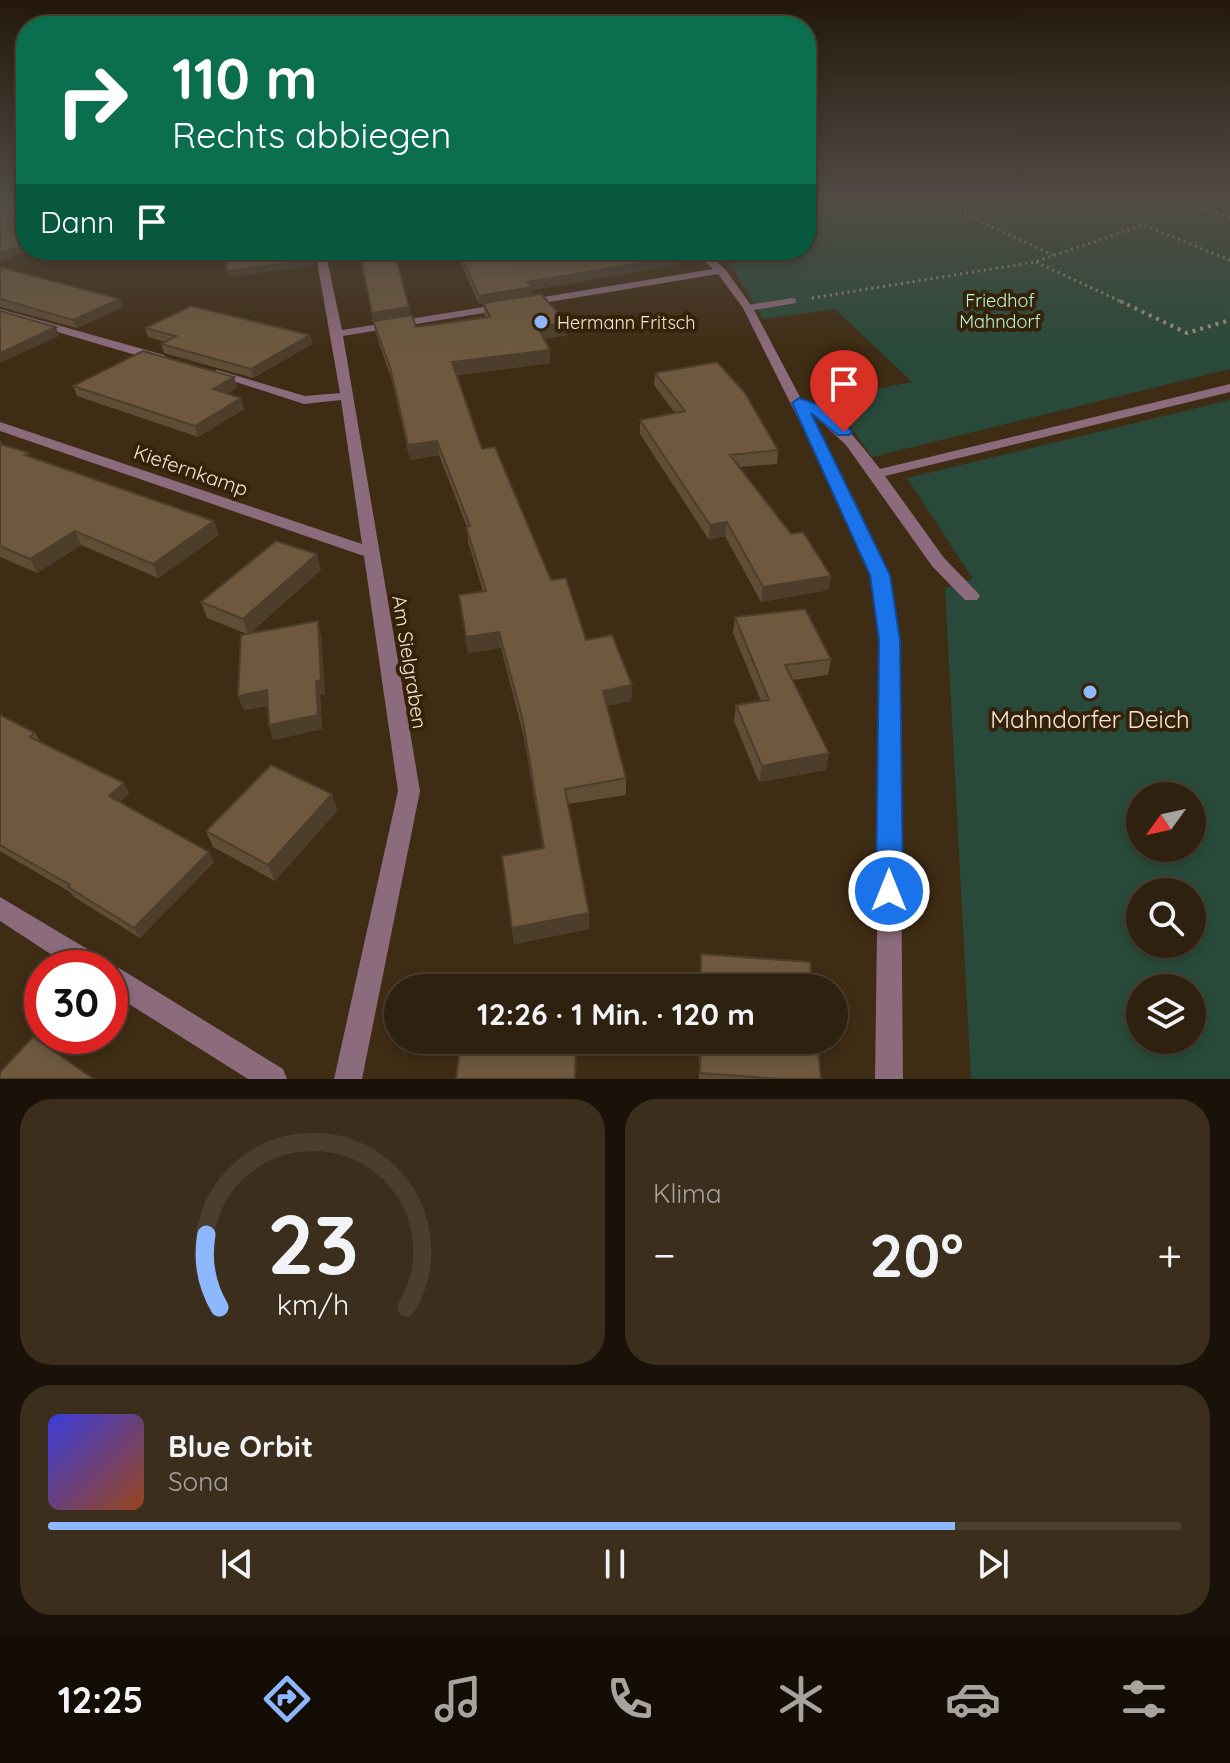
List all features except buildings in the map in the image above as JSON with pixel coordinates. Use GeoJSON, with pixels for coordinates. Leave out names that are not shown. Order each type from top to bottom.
{"type":"FeatureCollection","features":[{"type":"Feature","properties":{"kind":"street","name":"Am Sielgraben"},"geometry":{"type":"LineString","coordinates":[[322,260],[337,334],[409,791],[348,1079]]}},
{"type":"Feature","properties":{"kind":"street"},"geometry":{"type":"LineString","coordinates":[[709,260],[721,271],[748,308],[799,403],[880,575],[890,640],[889,1079]]}},
{"type":"Feature","properties":{"kind":"street"},"geometry":{"type":"LineString","coordinates":[[337,334],[721,271]]}},
{"type":"Feature","properties":{"kind":"street"},"geometry":{"type":"LineString","coordinates":[[748,308],[792,301]]}},
{"type":"Feature","properties":{"kind":"street"},"geometry":{"type":"LineString","coordinates":[[0,312],[167,360]]}},
{"type":"Feature","properties":{"kind":"street"},"geometry":{"type":"LineString","coordinates":[[198,369],[304,400],[347,396]]}},
{"type":"Feature","properties":{"kind":"street"},"geometry":{"type":"LineString","coordinates":[[876,474],[1230,388]]}},
{"type":"Feature","properties":{"kind":"street"},"geometry":{"type":"LineString","coordinates":[[799,403],[822,412],[833,422],[876,474],[938,562],[971,596]]}},
{"type":"Feature","properties":{"kind":"street","name":"Kiefernkamp"},"geometry":{"type":"LineString","coordinates":[[0,426],[369,552]]}},
{"type":"Feature","properties":{"kind":"street"},"geometry":{"type":"LineString","coordinates":[[0,908],[66,950]]}},
{"type":"Feature","properties":{"kind":"street"},"geometry":{"type":"LineString","coordinates":[[128,988],[273,1079]]}},
{"type":"Feature","properties":{"kind":"path"},"geometry":{"type":"LineString","coordinates":[[1040,249],[1054,256]]}},
{"type":"Feature","properties":{"kind":"path"},"geometry":{"type":"LineString","coordinates":[[792,301],[1035,262],[1073,249]]}},
{"type":"Feature","properties":{"kind":"path"},"geometry":{"type":"LineString","coordinates":[[1204,249],[1230,260]]}},
{"type":"Feature","properties":{"kind":"path"},"geometry":{"type":"LineString","coordinates":[[1035,262],[1187,333],[1230,320]]}},
{"type":"Feature","properties":{"kind":"green space","name":"Friedhof Mahndorf"},"geometry":{"type":"Polygon","coordinates":[[[816,249],[1230,249],[1230,369],[872,457],[830,398],[912,382],[835,309],[763,319],[726,260],[816,260],[816,249]]]}},
{"type":"Feature","properties":{"kind":"green space","name":"Mahndorfer Deich"},"geometry":{"type":"Polygon","coordinates":[[[1230,400],[1230,1079],[971,1079],[945,588],[973,579],[907,478],[1230,400]]]}},
{"type":"Feature","properties":{"kind":"place","name":"Hermann Fritsch"},"geometry":{"type":"Point","coordinates":[541,322]}},
{"type":"Feature","properties":{"kind":"place","name":"Mahndorfer Deich"},"geometry":{"type":"Point","coordinates":[1090,692]}},
{"type":"Feature","properties":{"kind":"route"},"geometry":{"type":"LineString","coordinates":[[844,432],[822,412],[799,403],[880,575],[890,640],[889,891]]}}]}
